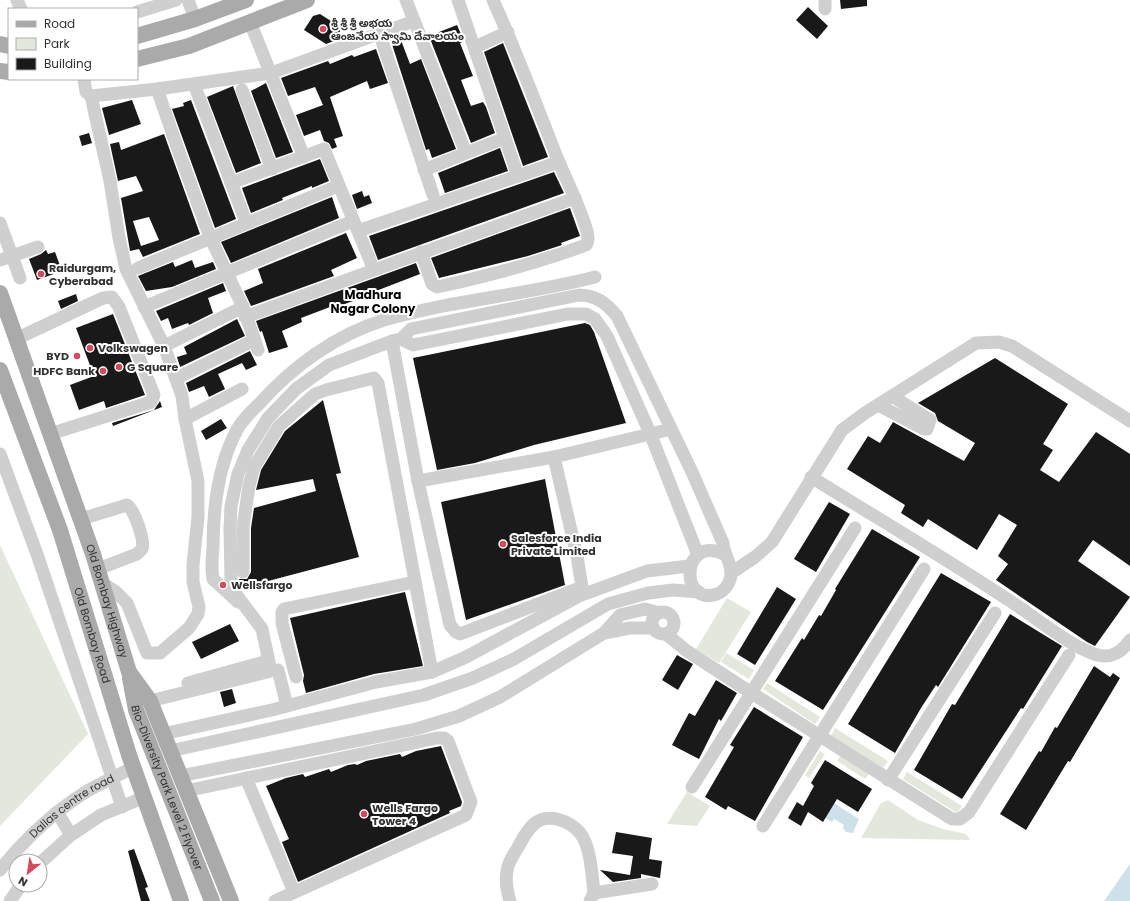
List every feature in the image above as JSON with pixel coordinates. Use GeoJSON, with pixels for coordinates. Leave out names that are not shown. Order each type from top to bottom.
{"type":"FeatureCollection","features":[{"type":"Feature","properties":{"kind":"main road"},"geometry":{"type":"LineString","coordinates":[[138,36],[195,19],[246,0]]}},
{"type":"Feature","properties":{"kind":"main road"},"geometry":{"type":"LineString","coordinates":[[138,59],[189,46],[307,0]]}},
{"type":"Feature","properties":{"kind":"main road","name":"Old Bombay Highway"},"geometry":{"type":"LineString","coordinates":[[0,293],[81,519],[129,672],[148,698],[231,901]]}},
{"type":"Feature","properties":{"kind":"main road","name":"Old Bombay Road"},"geometry":{"type":"LineString","coordinates":[[0,370],[60,530],[134,767],[181,901]]}},
{"type":"Feature","properties":{"kind":"main road","name":"Bio-Diversity Park Level 2 Flyover"},"geometry":{"type":"LineString","coordinates":[[129,672],[136,710],[212,901]]}},
{"type":"Feature","properties":{"kind":"street"},"geometry":{"type":"LineString","coordinates":[[138,12],[176,0]]}},
{"type":"Feature","properties":{"kind":"street"},"geometry":{"type":"LineString","coordinates":[[188,0],[195,19]]}},
{"type":"Feature","properties":{"kind":"street"},"geometry":{"type":"LineString","coordinates":[[406,0],[466,153]]}},
{"type":"Feature","properties":{"kind":"street"},"geometry":{"type":"LineString","coordinates":[[458,0],[475,46],[518,176]]}},
{"type":"Feature","properties":{"kind":"street"},"geometry":{"type":"LineString","coordinates":[[421,252],[432,284],[437,287],[504,272],[553,258],[586,245],[588,242],[587,232],[576,198],[559,162],[508,32],[493,0]]}},
{"type":"Feature","properties":{"kind":"street"},"geometry":{"type":"LineString","coordinates":[[91,96],[157,89],[271,73],[380,35],[414,21]]}},
{"type":"Feature","properties":{"kind":"street"},"geometry":{"type":"LineString","coordinates":[[250,22],[304,157]]}},
{"type":"Feature","properties":{"kind":"street"},"geometry":{"type":"LineString","coordinates":[[475,46],[508,32]]}},
{"type":"Feature","properties":{"kind":"street"},"geometry":{"type":"LineString","coordinates":[[380,35],[433,195]]}},
{"type":"Feature","properties":{"kind":"street"},"geometry":{"type":"LineString","coordinates":[[81,519],[127,505],[133,512],[142,541],[142,549],[137,554],[100,576],[127,603],[147,654],[160,653],[189,628],[195,620],[199,607],[194,582],[193,565],[198,481],[185,419],[182,396],[177,378],[164,346],[126,269],[110,181],[91,96],[86,92],[84,80]]}},
{"type":"Feature","properties":{"kind":"street"},"geometry":{"type":"LineString","coordinates":[[194,84],[246,222]]}},
{"type":"Feature","properties":{"kind":"street"},"geometry":{"type":"LineString","coordinates":[[157,89],[210,237],[244,312],[256,345],[177,378]]}},
{"type":"Feature","properties":{"kind":"street"},"geometry":{"type":"LineString","coordinates":[[242,90],[272,169]]}},
{"type":"Feature","properties":{"kind":"street"},"geometry":{"type":"LineString","coordinates":[[424,170],[505,138]]}},
{"type":"Feature","properties":{"kind":"street"},"geometry":{"type":"LineString","coordinates":[[232,183],[324,149],[374,270]]}},
{"type":"Feature","properties":{"kind":"street"},"geometry":{"type":"LineString","coordinates":[[144,307],[355,226],[435,203],[559,162]]}},
{"type":"Feature","properties":{"kind":"street"},"geometry":{"type":"LineString","coordinates":[[138,268],[246,222],[338,186]]}},
{"type":"Feature","properties":{"kind":"street"},"geometry":{"type":"LineString","coordinates":[[164,346],[244,312],[374,270],[576,198]]}},
{"type":"Feature","properties":{"kind":"street"},"geometry":{"type":"LineString","coordinates":[[0,223],[6,258],[20,278]]}},
{"type":"Feature","properties":{"kind":"street"},"geometry":{"type":"LineString","coordinates":[[6,258],[38,247]]}},
{"type":"Feature","properties":{"kind":"street"},"geometry":{"type":"LineString","coordinates":[[246,608],[213,578],[213,523],[220,477],[234,438],[244,420],[268,393],[291,372],[327,346],[344,336],[383,321],[595,277]]}},
{"type":"Feature","properties":{"kind":"street"},"geometry":{"type":"LineString","coordinates":[[170,751],[424,695],[473,678],[514,659],[608,604],[648,593],[673,590],[700,592],[712,595],[719,593],[728,584],[731,573],[730,564],[724,554],[723,543],[719,532],[617,316],[607,304],[599,298],[587,295],[558,299],[411,329],[397,340],[329,365],[296,389],[268,418],[248,450],[238,474],[231,506],[231,580],[235,592],[262,629],[272,667],[287,706]]}},
{"type":"Feature","properties":{"kind":"street"},"geometry":{"type":"LineString","coordinates":[[16,339],[103,298],[112,298],[119,307],[154,395],[151,402],[50,434]]}},
{"type":"Feature","properties":{"kind":"street"},"geometry":{"type":"LineString","coordinates":[[558,299],[560,315]]}},
{"type":"Feature","properties":{"kind":"street"},"geometry":{"type":"LineString","coordinates":[[397,340],[413,345],[560,315],[586,314],[595,319],[607,336],[650,433],[698,555]]}},
{"type":"Feature","properties":{"kind":"street"},"geometry":{"type":"LineString","coordinates":[[397,340],[418,481],[450,625],[456,632],[460,634],[621,571]]}},
{"type":"Feature","properties":{"kind":"street"},"geometry":{"type":"LineString","coordinates":[[731,573],[755,557],[772,542],[842,430],[878,405],[976,343],[998,342],[1012,346],[1130,421]]}},
{"type":"Feature","properties":{"kind":"street"},"geometry":{"type":"LineString","coordinates":[[620,365],[637,360]]}},
{"type":"Feature","properties":{"kind":"street"},"geometry":{"type":"LineString","coordinates":[[243,572],[243,527],[249,486],[254,467],[279,426],[315,394],[370,377],[377,380],[432,672]]}},
{"type":"Feature","properties":{"kind":"street"},"geometry":{"type":"LineString","coordinates":[[185,419],[242,389]]}},
{"type":"Feature","properties":{"kind":"street"},"geometry":{"type":"LineString","coordinates":[[878,405],[924,429],[927,429],[930,420],[892,396]]}},
{"type":"Feature","properties":{"kind":"street"},"geometry":{"type":"LineString","coordinates":[[418,481],[554,456],[671,429]]}},
{"type":"Feature","properties":{"kind":"street"},"geometry":{"type":"LineString","coordinates":[[0,454],[38,557],[122,807]]}},
{"type":"Feature","properties":{"kind":"street"},"geometry":{"type":"LineString","coordinates":[[554,456],[577,556],[582,586]]}},
{"type":"Feature","properties":{"kind":"street"},"geometry":{"type":"LineString","coordinates":[[811,478],[1003,596],[1085,651],[1104,657],[1116,654],[1125,649],[1130,640]]}},
{"type":"Feature","properties":{"kind":"street"},"geometry":{"type":"LineString","coordinates":[[692,787],[750,692],[855,528]]}},
{"type":"Feature","properties":{"kind":"street"},"geometry":{"type":"LineString","coordinates":[[700,592],[693,587],[690,580],[690,566],[698,555],[714,550],[724,554]]}},
{"type":"Feature","properties":{"kind":"street"},"geometry":{"type":"LineString","coordinates":[[163,734],[287,706],[376,682],[432,672],[466,657],[580,596],[647,572],[690,566]]}},
{"type":"Feature","properties":{"kind":"street"},"geometry":{"type":"LineString","coordinates":[[764,826],[924,569]]}},
{"type":"Feature","properties":{"kind":"street"},"geometry":{"type":"LineString","coordinates":[[148,698],[272,667],[295,672],[282,623],[282,612],[284,609],[415,582]]}},
{"type":"Feature","properties":{"kind":"street"},"geometry":{"type":"LineString","coordinates":[[180,776],[416,729],[459,716],[500,698],[604,633],[617,617],[624,613],[645,609],[659,613],[666,613],[673,620],[672,630],[666,634]]}},
{"type":"Feature","properties":{"kind":"street"},"geometry":{"type":"LineString","coordinates":[[653,628],[653,618],[659,613]]}},
{"type":"Feature","properties":{"kind":"street"},"geometry":{"type":"LineString","coordinates":[[888,780],[995,613]]}},
{"type":"Feature","properties":{"kind":"street"},"geometry":{"type":"LineString","coordinates":[[604,633],[630,628],[653,628],[659,633],[666,634],[687,651],[820,737],[952,819],[958,820],[963,818],[969,812],[1069,656]]}},
{"type":"Feature","properties":{"kind":"street"},"geometry":{"type":"LineString","coordinates":[[186,791],[437,738],[444,738],[448,742],[471,802],[466,815],[275,901]]}},
{"type":"Feature","properties":{"kind":"street","name":"Dallas centre road"},"geometry":{"type":"LineString","coordinates":[[0,870],[13,854],[58,812],[84,793],[134,767]]}},
{"type":"Feature","properties":{"kind":"street"},"geometry":{"type":"LineString","coordinates":[[246,778],[294,892]]}},
{"type":"Feature","properties":{"kind":"street","name":"Dallas centre road"},"geometry":{"type":"LineString","coordinates":[[48,856],[71,835],[101,816],[145,797]]}},
{"type":"Feature","properties":{"kind":"street"},"geometry":{"type":"LineString","coordinates":[[58,812],[71,835]]}},
{"type":"Feature","properties":{"kind":"street"},"geometry":{"type":"LineString","coordinates":[[510,901],[506,882],[507,870],[513,856],[525,834],[535,823],[546,819],[556,818],[570,824],[581,834],[587,850],[592,897],[652,884]]}},
{"type":"Feature","properties":{"kind":"green space"},"geometry":{"type":"Polygon","coordinates":[[[0,545],[88,734],[0,826],[0,545]]]}},
{"type":"Feature","properties":{"kind":"green space"},"geometry":{"type":"Polygon","coordinates":[[[727,598],[751,612],[719,663],[696,649],[727,598]]]}},
{"type":"Feature","properties":{"kind":"green space"},"geometry":{"type":"Polygon","coordinates":[[[726,653],[754,670],[749,679],[721,662],[726,653]]]}},
{"type":"Feature","properties":{"kind":"green space"},"geometry":{"type":"Polygon","coordinates":[[[767,683],[820,717],[815,724],[763,689],[767,683]]]}},
{"type":"Feature","properties":{"kind":"green space"},"geometry":{"type":"Polygon","coordinates":[[[835,728],[888,761],[883,768],[831,736],[835,728]]]}},
{"type":"Feature","properties":{"kind":"green space"},"geometry":{"type":"Polygon","coordinates":[[[820,751],[825,754],[809,778],[805,775],[820,751]]]}},
{"type":"Feature","properties":{"kind":"green space"},"geometry":{"type":"Polygon","coordinates":[[[840,756],[869,774],[865,779],[837,761],[840,756]]]}},
{"type":"Feature","properties":{"kind":"green space"},"geometry":{"type":"Polygon","coordinates":[[[907,772],[962,806],[957,813],[903,779],[907,772]]]}},
{"type":"Feature","properties":{"kind":"green space"},"geometry":{"type":"Polygon","coordinates":[[[687,792],[710,806],[697,826],[667,824],[687,792]]]}},
{"type":"Feature","properties":{"kind":"green space"},"geometry":{"type":"Polygon","coordinates":[[[888,800],[918,820],[943,829],[966,834],[970,840],[861,838],[881,803],[888,800]]]}},
{"type":"Feature","properties":{"kind":"shaded area"},"geometry":{"type":"Polygon","coordinates":[[[829,800],[859,819],[853,833],[846,832],[843,828],[844,825],[834,819],[832,822],[825,818],[829,812],[829,800]]]}},
{"type":"Feature","properties":{"kind":"shaded area"},"geometry":{"type":"Polygon","coordinates":[[[1130,864],[1130,901],[1104,901],[1130,864]]]}},
{"type":"Feature","properties":{"kind":"building"},"geometry":{"type":"Polygon","coordinates":[[[840,0],[867,0],[867,6],[841,9],[840,0]]]}},
{"type":"Feature","properties":{"kind":"building"},"geometry":{"type":"Polygon","coordinates":[[[808,7],[828,26],[817,39],[796,20],[808,7]]]}},
{"type":"Feature","properties":{"kind":"building","name":"శ్రీ శ్రీ శ్రీ అభయ ఆంజనేయ స్వామి దేవాలయం"},"geometry":{"type":"Polygon","coordinates":[[[320,14],[342,28],[334,41],[326,44],[304,30],[313,16],[320,14]]]}},
{"type":"Feature","properties":{"kind":"building"},"geometry":{"type":"Polygon","coordinates":[[[457,25],[464,41],[460,43],[473,76],[461,80],[471,106],[483,102],[495,133],[471,143],[429,36],[457,25]]]}},
{"type":"Feature","properties":{"kind":"building"},"geometry":{"type":"Polygon","coordinates":[[[399,35],[410,64],[421,59],[456,149],[432,158],[429,149],[426,150],[390,38],[399,35]]]}},
{"type":"Feature","properties":{"kind":"building"},"geometry":{"type":"Polygon","coordinates":[[[503,43],[548,157],[523,166],[484,52],[503,43]]]}},
{"type":"Feature","properties":{"kind":"building"},"geometry":{"type":"Polygon","coordinates":[[[376,49],[388,83],[370,89],[367,81],[330,97],[343,136],[334,139],[337,147],[332,149],[329,143],[324,141],[320,130],[304,136],[296,115],[323,105],[315,87],[288,96],[281,78],[328,61],[330,64],[352,55],[354,57],[376,49]]]}},
{"type":"Feature","properties":{"kind":"building"},"geometry":{"type":"Polygon","coordinates":[[[266,83],[293,152],[276,158],[251,91],[266,83]]]}},
{"type":"Feature","properties":{"kind":"building"},"geometry":{"type":"Polygon","coordinates":[[[233,86],[261,163],[236,173],[207,97],[233,86]]]}},
{"type":"Feature","properties":{"kind":"building"},"geometry":{"type":"Polygon","coordinates":[[[132,100],[141,124],[109,135],[102,108],[132,100]]]}},
{"type":"Feature","properties":{"kind":"building"},"geometry":{"type":"Polygon","coordinates":[[[191,100],[236,219],[215,228],[172,109],[184,106],[183,103],[191,100]]]}},
{"type":"Feature","properties":{"kind":"building"},"geometry":{"type":"Polygon","coordinates":[[[89,133],[92,143],[82,146],[79,136],[89,133]]]}},
{"type":"Feature","properties":{"kind":"building"},"geometry":{"type":"Polygon","coordinates":[[[164,134],[200,234],[143,257],[139,249],[130,251],[121,198],[143,191],[136,176],[118,181],[110,144],[119,142],[121,150],[164,134]],[[149,217],[133,221],[141,246],[159,240],[149,217]]]}},
{"type":"Feature","properties":{"kind":"building"},"geometry":{"type":"Polygon","coordinates":[[[500,148],[508,171],[445,193],[438,173],[500,148]]]}},
{"type":"Feature","properties":{"kind":"building"},"geometry":{"type":"Polygon","coordinates":[[[320,159],[329,181],[282,198],[283,200],[251,213],[242,188],[320,159]]]}},
{"type":"Feature","properties":{"kind":"building"},"geometry":{"type":"Polygon","coordinates":[[[554,172],[564,193],[378,260],[369,236],[554,172]]]}},
{"type":"Feature","properties":{"kind":"building"},"geometry":{"type":"Polygon","coordinates":[[[362,191],[364,197],[369,195],[372,203],[357,209],[352,195],[362,191]]]}},
{"type":"Feature","properties":{"kind":"building"},"geometry":{"type":"Polygon","coordinates":[[[332,197],[339,218],[231,263],[221,242],[332,197]]]}},
{"type":"Feature","properties":{"kind":"building"},"geometry":{"type":"Polygon","coordinates":[[[570,208],[580,236],[561,243],[562,245],[528,256],[439,278],[431,258],[570,208]]]}},
{"type":"Feature","properties":{"kind":"building"},"geometry":{"type":"Polygon","coordinates":[[[346,233],[357,258],[331,270],[334,276],[251,306],[244,291],[263,283],[258,269],[346,233]]]}},
{"type":"Feature","properties":{"kind":"building"},"geometry":{"type":"Polygon","coordinates":[[[46,250],[48,254],[55,252],[62,271],[37,280],[29,259],[46,250]]]}},
{"type":"Feature","properties":{"kind":"building"},"geometry":{"type":"Polygon","coordinates":[[[192,260],[195,268],[213,262],[216,269],[172,287],[146,291],[138,276],[173,262],[175,267],[192,260]]]}},
{"type":"Feature","properties":{"kind":"building"},"geometry":{"type":"Polygon","coordinates":[[[416,263],[420,274],[363,296],[364,297],[331,309],[330,307],[301,318],[302,322],[282,331],[288,347],[269,353],[262,331],[260,332],[256,321],[416,263]]]}},
{"type":"Feature","properties":{"kind":"building"},"geometry":{"type":"Polygon","coordinates":[[[223,283],[226,291],[208,298],[213,313],[189,325],[188,323],[172,329],[168,318],[161,321],[156,311],[223,283]]]}},
{"type":"Feature","properties":{"kind":"building"},"geometry":{"type":"Polygon","coordinates":[[[76,294],[78,301],[61,309],[58,301],[76,294]]]}},
{"type":"Feature","properties":{"kind":"building","name":"G Square"},"geometry":{"type":"Polygon","coordinates":[[[113,314],[145,395],[106,408],[104,401],[79,410],[70,385],[94,376],[76,328],[113,314]]]}},
{"type":"Feature","properties":{"kind":"building"},"geometry":{"type":"Polygon","coordinates":[[[237,319],[245,336],[180,367],[177,357],[187,354],[184,347],[237,319]]]}},
{"type":"Feature","properties":{"kind":"building"},"geometry":{"type":"Polygon","coordinates":[[[585,323],[590,325],[594,332],[626,423],[534,445],[475,463],[437,470],[413,358],[585,323]]]}},
{"type":"Feature","properties":{"kind":"building"},"geometry":{"type":"Polygon","coordinates":[[[250,351],[257,365],[246,370],[242,363],[218,374],[225,389],[209,397],[204,386],[189,392],[186,383],[250,351]]]}},
{"type":"Feature","properties":{"kind":"building"},"geometry":{"type":"Polygon","coordinates":[[[995,358],[1068,404],[1043,444],[1053,450],[1040,470],[1059,482],[1096,432],[1130,454],[1130,566],[1093,540],[1078,561],[1130,597],[1095,646],[996,580],[1008,564],[998,556],[1017,525],[999,514],[977,550],[928,519],[923,527],[901,513],[905,505],[847,469],[868,436],[880,443],[893,422],[964,461],[975,443],[938,421],[935,413],[918,403],[995,358]]]}},
{"type":"Feature","properties":{"kind":"building"},"geometry":{"type":"Polygon","coordinates":[[[323,400],[341,473],[336,474],[359,557],[242,588],[239,579],[247,579],[251,572],[251,528],[254,508],[316,491],[313,479],[256,490],[261,470],[285,431],[323,400]]]}},
{"type":"Feature","properties":{"kind":"building"},"geometry":{"type":"Polygon","coordinates":[[[160,401],[162,407],[113,426],[112,423],[154,410],[160,401]]]}},
{"type":"Feature","properties":{"kind":"building"},"geometry":{"type":"Polygon","coordinates":[[[221,419],[227,428],[206,440],[201,431],[221,419]]]}},
{"type":"Feature","properties":{"kind":"building","name":"Salesforce India Private Limited"},"geometry":{"type":"Polygon","coordinates":[[[545,479],[565,585],[466,620],[441,502],[545,479]]]}},
{"type":"Feature","properties":{"kind":"building"},"geometry":{"type":"Polygon","coordinates":[[[829,502],[850,514],[816,572],[794,559],[829,502]]]}},
{"type":"Feature","properties":{"kind":"building"},"geometry":{"type":"Polygon","coordinates":[[[872,529],[920,557],[823,710],[775,681],[802,638],[804,640],[819,615],[821,616],[836,590],[835,589],[872,529]]]}},
{"type":"Feature","properties":{"kind":"building"},"geometry":{"type":"Polygon","coordinates":[[[941,573],[991,602],[938,687],[936,685],[921,708],[895,753],[848,724],[941,573]]]}},
{"type":"Feature","properties":{"kind":"building"},"geometry":{"type":"Polygon","coordinates":[[[777,587],[796,599],[755,665],[737,654],[777,587]]]}},
{"type":"Feature","properties":{"kind":"building"},"geometry":{"type":"Polygon","coordinates":[[[405,592],[423,666],[374,674],[306,693],[303,681],[304,675],[290,618],[405,592]]]}},
{"type":"Feature","properties":{"kind":"building"},"geometry":{"type":"Polygon","coordinates":[[[1010,614],[1062,646],[1023,709],[1021,708],[962,799],[914,770],[952,704],[955,705],[1010,614]]]}},
{"type":"Feature","properties":{"kind":"building"},"geometry":{"type":"Polygon","coordinates":[[[230,624],[239,641],[201,659],[192,642],[230,624]]]}},
{"type":"Feature","properties":{"kind":"building"},"geometry":{"type":"Polygon","coordinates":[[[677,655],[693,664],[678,690],[662,680],[677,655]]]}},
{"type":"Feature","properties":{"kind":"building"},"geometry":{"type":"Polygon","coordinates":[[[1094,666],[1110,677],[1113,673],[1120,678],[1070,762],[1068,761],[1026,830],[1000,814],[1039,751],[1041,752],[1055,727],[1057,728],[1094,666]]]}},
{"type":"Feature","properties":{"kind":"building"},"geometry":{"type":"Polygon","coordinates":[[[716,680],[737,693],[721,721],[719,719],[699,759],[672,745],[689,713],[695,716],[716,680]]]}},
{"type":"Feature","properties":{"kind":"building"},"geometry":{"type":"Polygon","coordinates":[[[232,689],[236,703],[224,707],[220,692],[232,689]]]}},
{"type":"Feature","properties":{"kind":"building"},"geometry":{"type":"Polygon","coordinates":[[[754,707],[803,737],[755,821],[728,806],[726,810],[705,797],[734,747],[730,745],[754,707]]]}},
{"type":"Feature","properties":{"kind":"building","name":"Wells Fargo Tower 4"},"geometry":{"type":"Polygon","coordinates":[[[441,746],[462,802],[461,806],[449,811],[450,813],[298,882],[282,842],[289,839],[266,786],[286,778],[303,774],[305,777],[329,769],[331,772],[348,765],[357,765],[366,761],[400,754],[402,757],[416,751],[441,746]]]}},
{"type":"Feature","properties":{"kind":"building"},"geometry":{"type":"Polygon","coordinates":[[[825,760],[872,789],[858,812],[837,799],[823,822],[808,812],[801,826],[788,818],[797,802],[803,806],[814,786],[811,783],[825,760]]]}},
{"type":"Feature","properties":{"kind":"building"},"geometry":{"type":"Polygon","coordinates":[[[616,832],[652,838],[649,859],[662,861],[660,878],[641,874],[641,878],[613,882],[600,870],[630,875],[633,856],[612,853],[616,832]]]}},
{"type":"Feature","properties":{"kind":"building"},"geometry":{"type":"Polygon","coordinates":[[[134,849],[148,887],[145,888],[150,901],[141,901],[128,851],[134,849]]]}},
{"type":"Feature","properties":{"kind":"place","name":"శ్రీ శ్రీ శ్రీ అభయ ఆంజనేయ స్వామి దేవాలయం"},"geometry":{"type":"Point","coordinates":[323,29]}},
{"type":"Feature","properties":{"kind":"place","name":"Raidurgam, Cyberabad"},"geometry":{"type":"Point","coordinates":[41,274]}},
{"type":"Feature","properties":{"kind":"place","name":"Volkswagen"},"geometry":{"type":"Point","coordinates":[90,348]}},
{"type":"Feature","properties":{"kind":"place","name":"BYD"},"geometry":{"type":"Point","coordinates":[77,356]}},
{"type":"Feature","properties":{"kind":"place","name":"G Square"},"geometry":{"type":"Point","coordinates":[119,367]}},
{"type":"Feature","properties":{"kind":"place","name":"HDFC Bank"},"geometry":{"type":"Point","coordinates":[103,371]}},
{"type":"Feature","properties":{"kind":"place","name":"Salesforce India Private Limited"},"geometry":{"type":"Point","coordinates":[503,544]}},
{"type":"Feature","properties":{"kind":"place","name":"Wellsfargo"},"geometry":{"type":"Point","coordinates":[223,585]}},
{"type":"Feature","properties":{"kind":"place","name":"Wells Fargo Tower 4"},"geometry":{"type":"Point","coordinates":[364,814]}},
{"type":"Feature","properties":{"kind":"district","name":"Madhura Nagar Colony"},"geometry":{"type":"Point","coordinates":[373,301]}}]}
